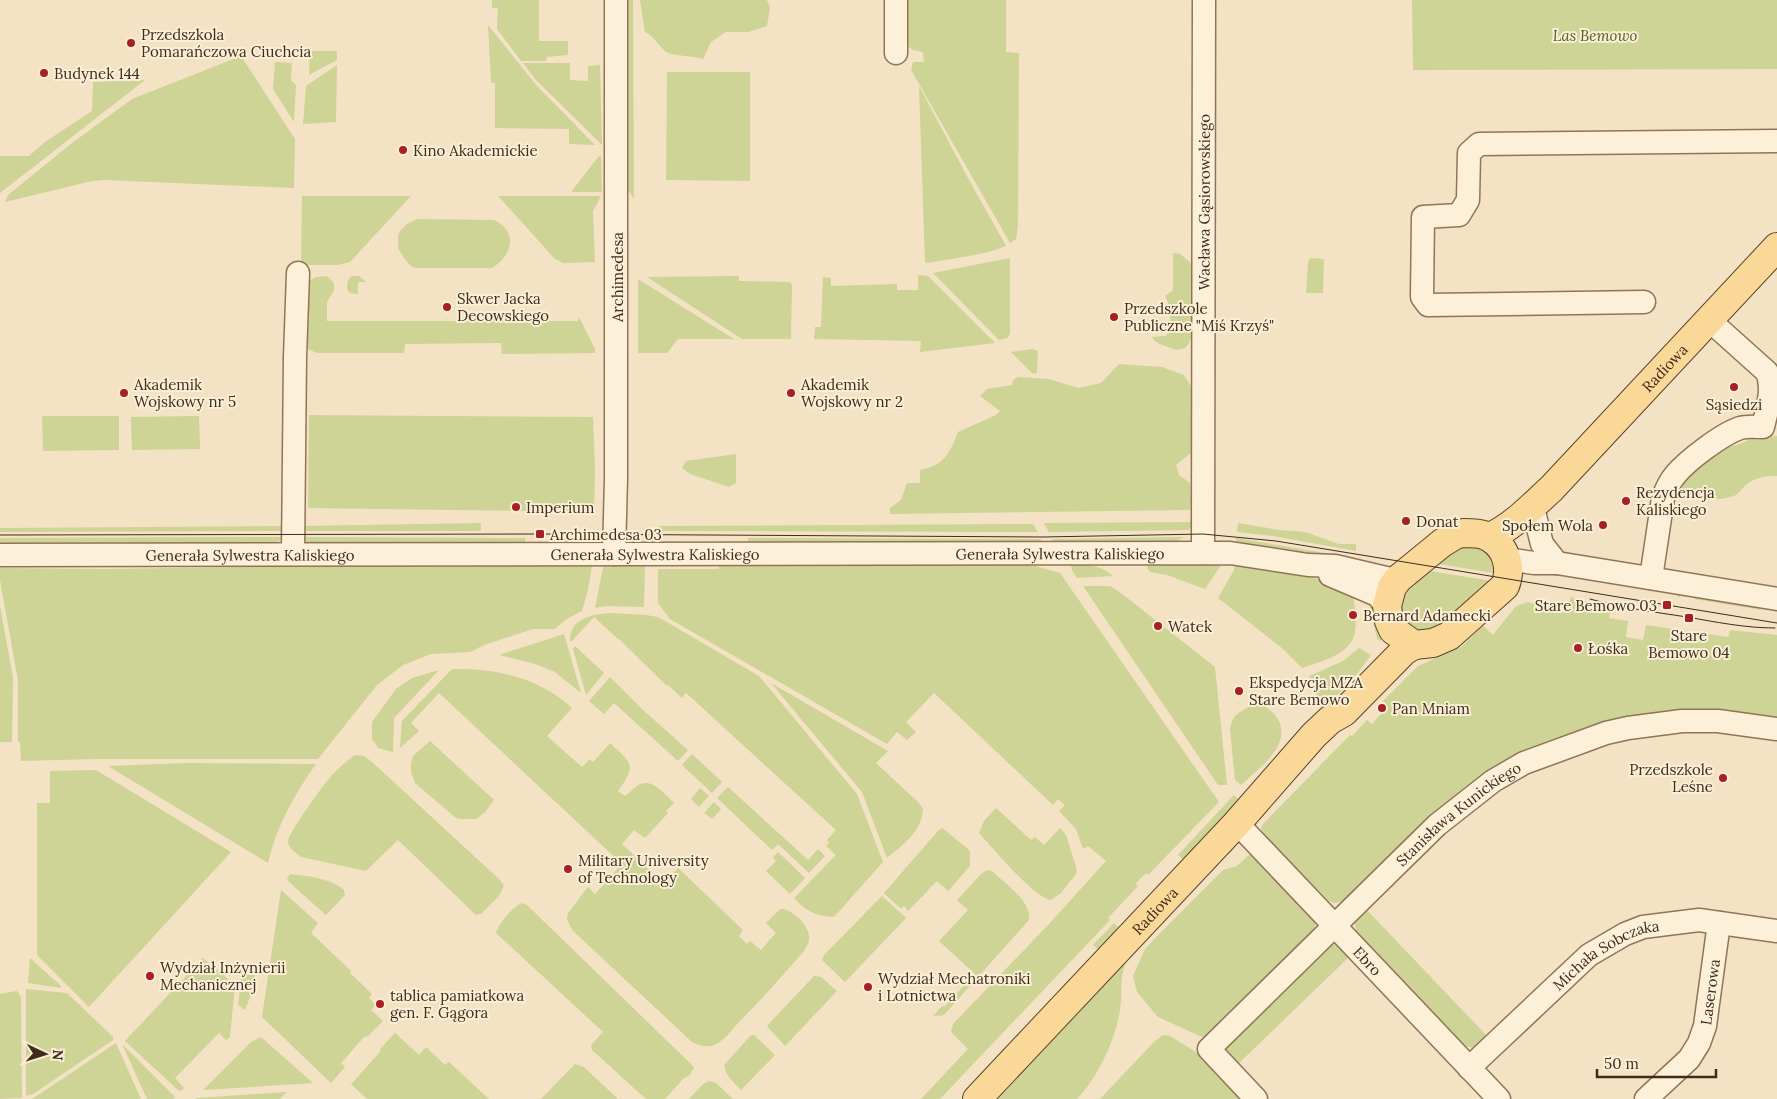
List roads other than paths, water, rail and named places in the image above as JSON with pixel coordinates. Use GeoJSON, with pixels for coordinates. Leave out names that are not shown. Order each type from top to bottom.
{"type":"FeatureCollection","features":[{"type":"Feature","properties":{"kind":"main road","name":"Radiowa"},"geometry":{"type":"LineString","coordinates":[[1503,557],[1501,532],[1551,489],[1777,247]]}},
{"type":"Feature","properties":{"kind":"main road","name":"Radiowa"},"geometry":{"type":"LineString","coordinates":[[1503,557],[1523,535],[1551,489]]}},
{"type":"Feature","properties":{"kind":"main road"},"geometry":{"type":"LineString","coordinates":[[1471,533],[1503,557],[1505,586],[1449,636],[1428,644],[1398,627],[1388,596],[1398,579],[1442,543],[1455,535],[1471,533]]}},
{"type":"Feature","properties":{"kind":"main road","name":"Radiowa"},"geometry":{"type":"LineString","coordinates":[[977,1099],[1237,823],[1314,735],[1330,720],[1336,706],[1365,674],[1398,627]]}},
{"type":"Feature","properties":{"kind":"street","name":"Archimedesa"},"geometry":{"type":"LineString","coordinates":[[614,554],[616,506],[616,0]]}},
{"type":"Feature","properties":{"kind":"street"},"geometry":{"type":"LineString","coordinates":[[896,0],[896,53]]}},
{"type":"Feature","properties":{"kind":"street","name":"Wacława Gąsiorowskiego"},"geometry":{"type":"LineString","coordinates":[[1203,553],[1204,0]]}},
{"type":"Feature","properties":{"kind":"street"},"geometry":{"type":"LineString","coordinates":[[1644,302],[1428,305],[1422,297],[1423,217],[1459,215],[1468,200],[1469,153],[1479,144],[1777,141]]}},
{"type":"Feature","properties":{"kind":"street"},"geometry":{"type":"LineString","coordinates":[[293,553],[294,380],[298,272]]}},
{"type":"Feature","properties":{"kind":"street"},"geometry":{"type":"LineString","coordinates":[[1650,578],[1663,498],[1667,486],[1677,473],[1729,433],[1741,427],[1770,428],[1770,379],[1767,372],[1709,320]]}},
{"type":"Feature","properties":{"kind":"street"},"geometry":{"type":"LineString","coordinates":[[1535,516],[1542,544],[1557,563]]}},
{"type":"Feature","properties":{"kind":"street","name":"Generała Sylwestra Kaliskiego"},"geometry":{"type":"LineString","coordinates":[[0,555],[293,553],[1230,553],[1308,565],[1335,566],[1398,579]]}},
{"type":"Feature","properties":{"kind":"street"},"geometry":{"type":"LineString","coordinates":[[1503,557],[1534,563],[1557,563],[1777,599]]}},
{"type":"Feature","properties":{"kind":"street","name":"Generała Sylwestra Kaliskiego"},"geometry":{"type":"LineString","coordinates":[[1308,565],[1377,595],[1398,627]]}},
{"type":"Feature","properties":{"kind":"street","name":"Stanisława Kunickiego"},"geometry":{"type":"LineString","coordinates":[[1256,1099],[1209,1049],[1437,825],[1493,781],[1524,763],[1606,733],[1628,728],[1682,721],[1718,722],[1777,729]]}},
{"type":"Feature","properties":{"kind":"street","name":"Ebro"},"geometry":{"type":"LineString","coordinates":[[1237,823],[1499,1099]]}},
{"type":"Feature","properties":{"kind":"street","name":"Michała Sobczaka"},"geometry":{"type":"LineString","coordinates":[[1469,1068],[1589,955],[1643,927],[1698,920],[1777,931]]}},
{"type":"Feature","properties":{"kind":"street","name":"Laserowa"},"geometry":{"type":"LineString","coordinates":[[1646,1099],[1689,1059],[1699,1043],[1705,1026],[1719,923]]}},
{"type":"Feature","properties":{"kind":"tram line"},"geometry":{"type":"LineString","coordinates":[[0,535],[540,534],[1043,537],[1203,534],[1276,541],[1777,623]]}},
{"type":"Feature","properties":{"kind":"tram line"},"geometry":{"type":"LineString","coordinates":[[1590,599],[1720,623],[1775,628]]}},
{"type":"Feature","properties":{"kind":"place","name":"Przedszkola Pomarańczowa Ciuchcia"},"geometry":{"type":"Point","coordinates":[131,43]}},
{"type":"Feature","properties":{"kind":"place","name":"Budynek 144"},"geometry":{"type":"Point","coordinates":[44,73]}},
{"type":"Feature","properties":{"kind":"place","name":"Kino Akademickie"},"geometry":{"type":"Point","coordinates":[403,150]}},
{"type":"Feature","properties":{"kind":"place","name":"Skwer Jacka Decowskiego"},"geometry":{"type":"Point","coordinates":[447,307]}},
{"type":"Feature","properties":{"kind":"place","name":"Przedszkole Publiczne \"Miś Krzyś\""},"geometry":{"type":"Point","coordinates":[1114,317]}},
{"type":"Feature","properties":{"kind":"place","name":"Sąsiedzi"},"geometry":{"type":"Point","coordinates":[1734,387]}},
{"type":"Feature","properties":{"kind":"place","name":"Akademik Wojskowy nr 5"},"geometry":{"type":"Point","coordinates":[124,393]}},
{"type":"Feature","properties":{"kind":"place","name":"Akademik Wojskowy nr 2"},"geometry":{"type":"Point","coordinates":[791,393]}},
{"type":"Feature","properties":{"kind":"place","name":"Rezydencja Kaliskiego"},"geometry":{"type":"Point","coordinates":[1626,501]}},
{"type":"Feature","properties":{"kind":"place","name":"Imperium"},"geometry":{"type":"Point","coordinates":[516,507]}},
{"type":"Feature","properties":{"kind":"place","name":"Donat"},"geometry":{"type":"Point","coordinates":[1406,521]}},
{"type":"Feature","properties":{"kind":"place","name":"Społem Wola"},"geometry":{"type":"Point","coordinates":[1603,525]}},
{"type":"Feature","properties":{"kind":"place","name":"Archimedesa 03"},"geometry":{"type":"Point","coordinates":[540,534]}},
{"type":"Feature","properties":{"kind":"place","name":"Stare Bemowo 03"},"geometry":{"type":"Point","coordinates":[1667,605]}},
{"type":"Feature","properties":{"kind":"place","name":"Bernard Adamecki"},"geometry":{"type":"Point","coordinates":[1353,615]}},
{"type":"Feature","properties":{"kind":"place","name":"Stare Bemowo 04"},"geometry":{"type":"Point","coordinates":[1689,618]}},
{"type":"Feature","properties":{"kind":"place","name":"Watek"},"geometry":{"type":"Point","coordinates":[1158,626]}},
{"type":"Feature","properties":{"kind":"place","name":"Łośka"},"geometry":{"type":"Point","coordinates":[1578,648]}},
{"type":"Feature","properties":{"kind":"place","name":"Ekspedycja MZA Stare Bemowo"},"geometry":{"type":"Point","coordinates":[1239,691]}},
{"type":"Feature","properties":{"kind":"place","name":"Pan Mniam"},"geometry":{"type":"Point","coordinates":[1382,708]}},
{"type":"Feature","properties":{"kind":"place","name":"Przedszkole Leśne"},"geometry":{"type":"Point","coordinates":[1723,778]}},
{"type":"Feature","properties":{"kind":"place","name":"Military University of Technology"},"geometry":{"type":"Point","coordinates":[568,869]}},
{"type":"Feature","properties":{"kind":"place","name":"Wydział Inżynierii Mechanicznej"},"geometry":{"type":"Point","coordinates":[150,976]}},
{"type":"Feature","properties":{"kind":"place","name":"Wydział Mechatroniki i Lotnictwa"},"geometry":{"type":"Point","coordinates":[868,987]}},
{"type":"Feature","properties":{"kind":"place","name":"tablica pamiatkowa gen. F. Gągora"},"geometry":{"type":"Point","coordinates":[380,1004]}},
{"type":"Feature","properties":{"kind":"park label","name":"Las Bemowo"},"geometry":{"type":"Point","coordinates":[1595,35]}}]}
